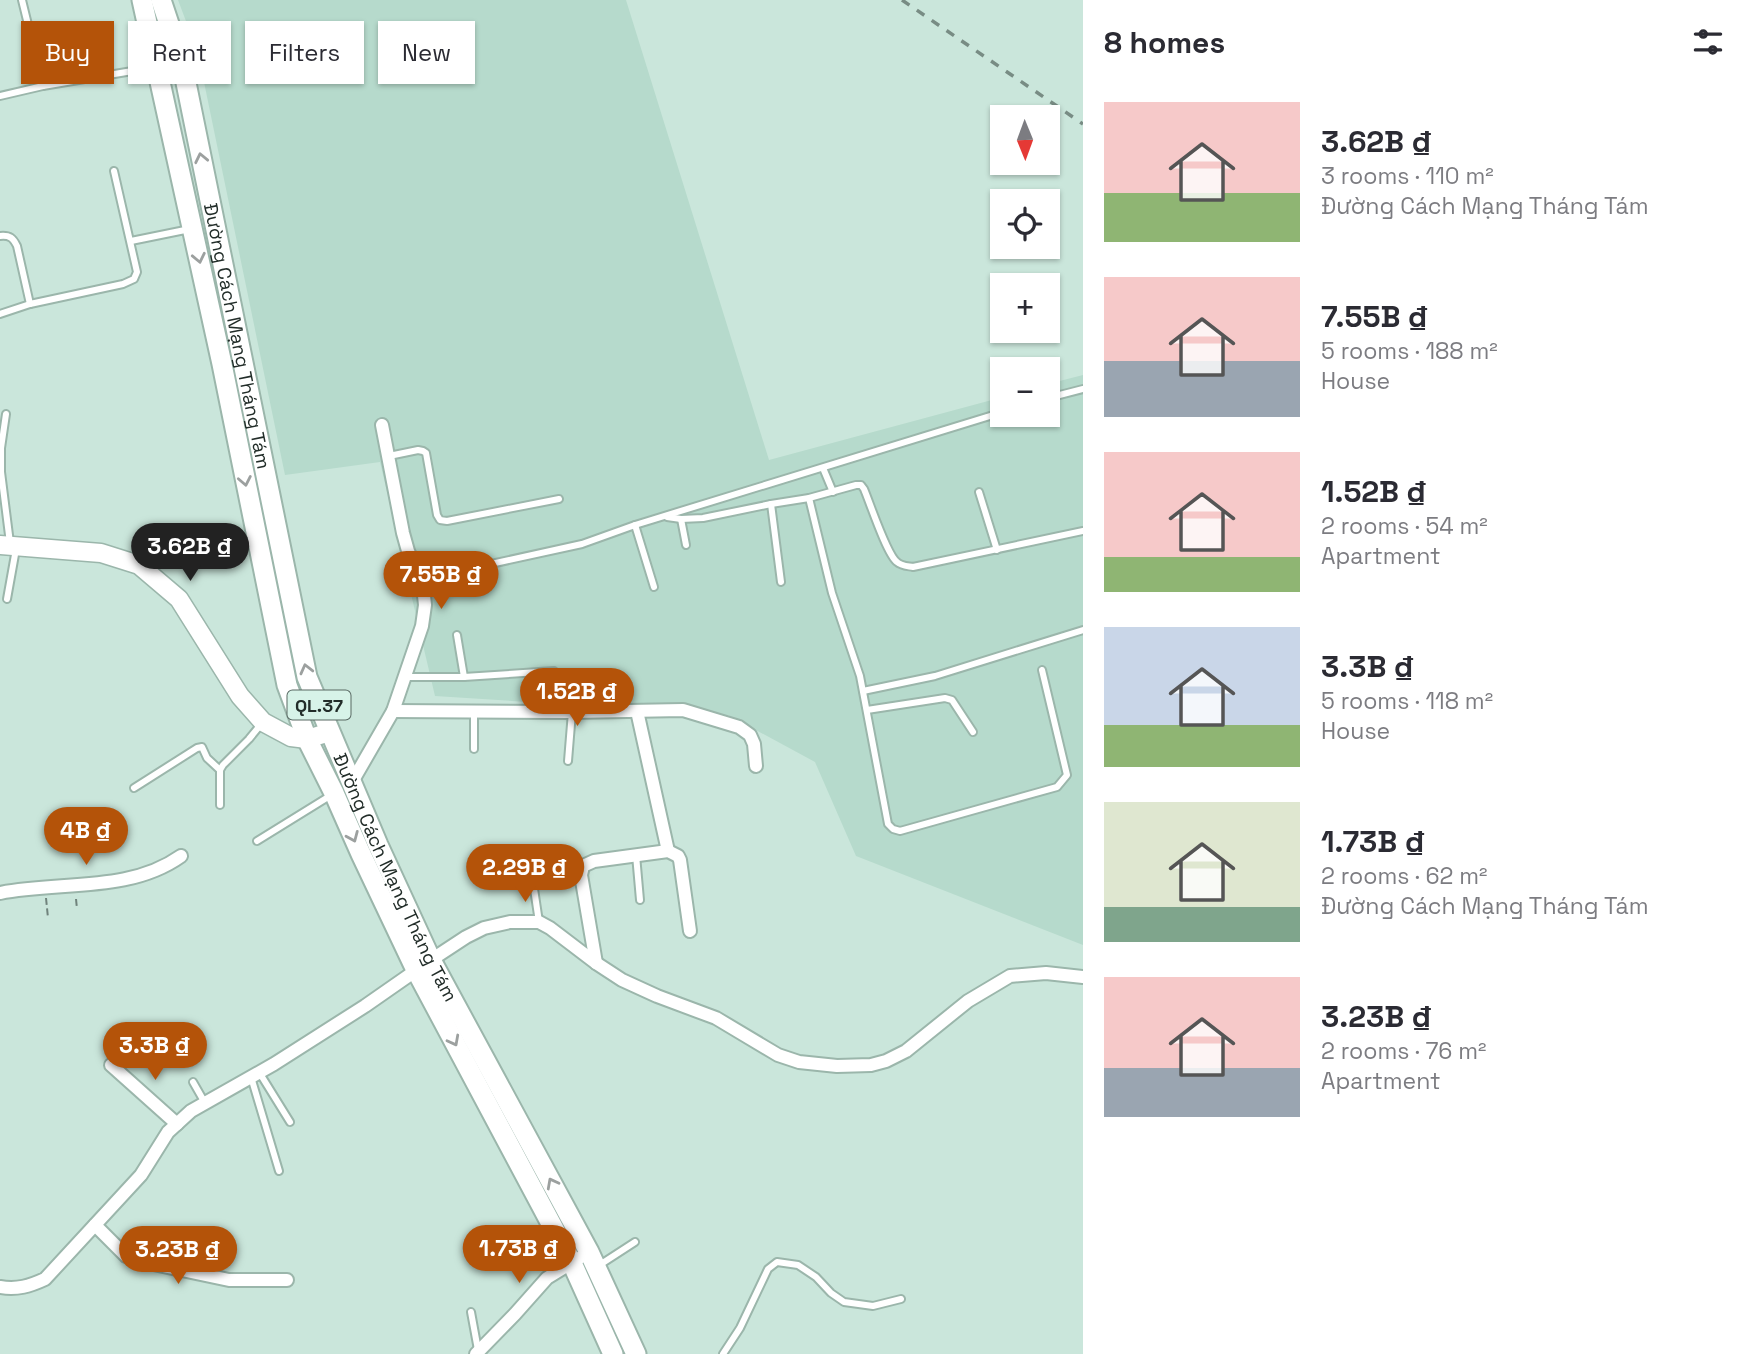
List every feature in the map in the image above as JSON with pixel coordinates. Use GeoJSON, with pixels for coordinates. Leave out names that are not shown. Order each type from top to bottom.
{"type":"FeatureCollection","features":[{"type":"Feature","properties":{"kind":"main road","name":"Đường Cách Mạng Tháng Tám"},"geometry":{"type":"LineString","coordinates":[[142,0],[147,21]]}},
{"type":"Feature","properties":{"kind":"main road","name":"Đường Cách Mạng Tháng Tám"},"geometry":{"type":"LineString","coordinates":[[161,0],[168,21]]}},
{"type":"Feature","properties":{"kind":"main road","name":"Đường Cách Mạng Tháng Tám"},"geometry":{"type":"LineString","coordinates":[[162,84],[287,685],[307,739],[361,854],[593,1260],[636,1354]]}},
{"type":"Feature","properties":{"kind":"main road","name":"Đường Cách Mạng Tháng Tám"},"geometry":{"type":"LineString","coordinates":[[186,84],[307,677],[378,845],[424,965],[572,1263],[613,1354]]}},
{"type":"Feature","properties":{"kind":"main road"},"geometry":{"type":"LineString","coordinates":[[9,545],[101,553],[139,565],[179,599],[240,696],[263,722],[290,737],[307,739],[330,732]]}},
{"type":"Feature","properties":{"kind":"street"},"geometry":{"type":"LineString","coordinates":[[352,782],[393,711],[422,626],[425,605],[423,586],[408,551],[382,425]]}},
{"type":"Feature","properties":{"kind":"street"},"geometry":{"type":"LineString","coordinates":[[393,711],[683,710],[739,727],[750,734],[756,766]]}},
{"type":"Feature","properties":{"kind":"street"},"geometry":{"type":"LineString","coordinates":[[637,711],[668,851]]}},
{"type":"Feature","properties":{"kind":"street"},"geometry":{"type":"LineString","coordinates":[[596,962],[581,875],[583,866],[594,860],[668,851],[678,856],[690,931]]}},
{"type":"Feature","properties":{"kind":"street"},"geometry":{"type":"LineString","coordinates":[[0,893],[141,876],[166,867],[181,856]]}},
{"type":"Feature","properties":{"kind":"street"},"geometry":{"type":"LineString","coordinates":[[0,1287],[12,1289],[29,1286],[45,1279],[141,1175],[168,1132],[191,1111],[255,1075],[365,1006],[466,937],[484,928],[510,922],[539,922],[622,980],[716,1018],[778,1055],[799,1062],[837,1066],[871,1065],[906,1051],[968,1000],[1010,976],[1046,973],[1083,977]]}},
{"type":"Feature","properties":{"kind":"street"},"geometry":{"type":"LineString","coordinates":[[111,1065],[177,1124]]}},
{"type":"Feature","properties":{"kind":"street"},"geometry":{"type":"LineString","coordinates":[[95,1225],[126,1256],[135,1260],[229,1280],[287,1280]]}},
{"type":"Feature","properties":{"kind":"street"},"geometry":{"type":"LineString","coordinates":[[477,1353],[547,1278],[572,1263],[593,1260]]}},
{"type":"Feature","properties":{"kind":"lane"},"geometry":{"type":"LineString","coordinates":[[22,0],[43,86]]}},
{"type":"Feature","properties":{"kind":"lane"},"geometry":{"type":"LineString","coordinates":[[0,96],[128,72]]}},
{"type":"Feature","properties":{"kind":"lane"},"geometry":{"type":"LineString","coordinates":[[0,314],[134,279],[137,272],[114,171]]}},
{"type":"Feature","properties":{"kind":"lane"},"geometry":{"type":"LineString","coordinates":[[131,241],[192,228]]}},
{"type":"Feature","properties":{"kind":"lane"},"geometry":{"type":"LineString","coordinates":[[0,236],[7,235],[17,246],[30,304]]}},
{"type":"Feature","properties":{"kind":"lane"},"geometry":{"type":"LineString","coordinates":[[1060,395],[1083,389]]}},
{"type":"Feature","properties":{"kind":"lane"},"geometry":{"type":"LineString","coordinates":[[6,414],[1,472],[9,545],[7,599]]}},
{"type":"Feature","properties":{"kind":"lane"},"geometry":{"type":"LineString","coordinates":[[419,577],[582,544],[663,516],[990,416]]}},
{"type":"Feature","properties":{"kind":"lane"},"geometry":{"type":"LineString","coordinates":[[388,456],[418,450],[426,453],[440,520],[447,521],[559,499]]}},
{"type":"Feature","properties":{"kind":"lane"},"geometry":{"type":"LineString","coordinates":[[823,468],[833,492]]}},
{"type":"Feature","properties":{"kind":"lane"},"geometry":{"type":"LineString","coordinates":[[663,516],[703,518],[861,485],[890,553],[897,563],[913,567],[1083,531]]}},
{"type":"Feature","properties":{"kind":"lane"},"geometry":{"type":"LineString","coordinates":[[979,492],[997,550]]}},
{"type":"Feature","properties":{"kind":"lane"},"geometry":{"type":"LineString","coordinates":[[809,498],[832,593],[863,691],[888,824],[893,829],[901,831],[1057,787],[1064,781],[1067,775],[1042,670]]}},
{"type":"Feature","properties":{"kind":"lane"},"geometry":{"type":"LineString","coordinates":[[771,504],[781,582]]}},
{"type":"Feature","properties":{"kind":"lane"},"geometry":{"type":"LineString","coordinates":[[681,519],[686,545]]}},
{"type":"Feature","properties":{"kind":"lane"},"geometry":{"type":"LineString","coordinates":[[635,525],[654,587]]}},
{"type":"Feature","properties":{"kind":"lane"},"geometry":{"type":"LineString","coordinates":[[139,565],[150,548],[172,528]]}},
{"type":"Feature","properties":{"kind":"lane"},"geometry":{"type":"LineString","coordinates":[[863,691],[935,676],[1083,630]]}},
{"type":"Feature","properties":{"kind":"lane"},"geometry":{"type":"LineString","coordinates":[[457,635],[464,677]]}},
{"type":"Feature","properties":{"kind":"lane"},"geometry":{"type":"LineString","coordinates":[[404,677],[464,677],[554,671]]}},
{"type":"Feature","properties":{"kind":"lane"},"geometry":{"type":"LineString","coordinates":[[867,710],[945,698],[951,700],[973,732]]}},
{"type":"Feature","properties":{"kind":"lane"},"geometry":{"type":"LineString","coordinates":[[474,711],[474,749]]}},
{"type":"Feature","properties":{"kind":"lane"},"geometry":{"type":"LineString","coordinates":[[568,761],[572,712]]}},
{"type":"Feature","properties":{"kind":"lane"},"geometry":{"type":"LineString","coordinates":[[220,805],[220,770],[263,722]]}},
{"type":"Feature","properties":{"kind":"lane"},"geometry":{"type":"LineString","coordinates":[[134,788],[197,748],[202,747],[207,758],[220,770]]}},
{"type":"Feature","properties":{"kind":"lane"},"geometry":{"type":"LineString","coordinates":[[257,841],[334,793]]}},
{"type":"Feature","properties":{"kind":"lane"},"geometry":{"type":"LineString","coordinates":[[636,855],[640,900]]}},
{"type":"Feature","properties":{"kind":"lane"},"geometry":{"type":"LineString","coordinates":[[533,881],[539,922]]}},
{"type":"Feature","properties":{"kind":"lane"},"geometry":{"type":"LineString","coordinates":[[255,1075],[290,1122]]}},
{"type":"Feature","properties":{"kind":"lane"},"geometry":{"type":"LineString","coordinates":[[255,1075],[279,1171]]}},
{"type":"Feature","properties":{"kind":"lane"},"geometry":{"type":"LineString","coordinates":[[193,1082],[205,1103]]}},
{"type":"Feature","properties":{"kind":"lane"},"geometry":{"type":"LineString","coordinates":[[593,1260],[635,1242]]}},
{"type":"Feature","properties":{"kind":"lane"},"geometry":{"type":"LineString","coordinates":[[723,1354],[740,1328],[768,1269],[777,1262],[797,1265],[844,1302],[873,1306],[901,1299]]}},
{"type":"Feature","properties":{"kind":"lane"},"geometry":{"type":"LineString","coordinates":[[471,1312],[477,1353]]}},
{"type":"Feature","properties":{"kind":"path"},"geometry":{"type":"LineString","coordinates":[[45,887],[48,918]]}},
{"type":"Feature","properties":{"kind":"shaded area"},"geometry":{"type":"Polygon","coordinates":[[[178,0],[626,0],[769,460],[990,400],[990,427],[1060,427],[1060,381],[1083,375],[1083,945],[856,856],[815,762],[728,715],[435,696],[380,462],[285,475],[204,84],[231,84],[231,21],[186,21],[178,0]]]}},
{"type":"Feature","properties":{"kind":"railway"},"geometry":{"type":"LineString","coordinates":[[902,0],[1083,124]]}}]}
